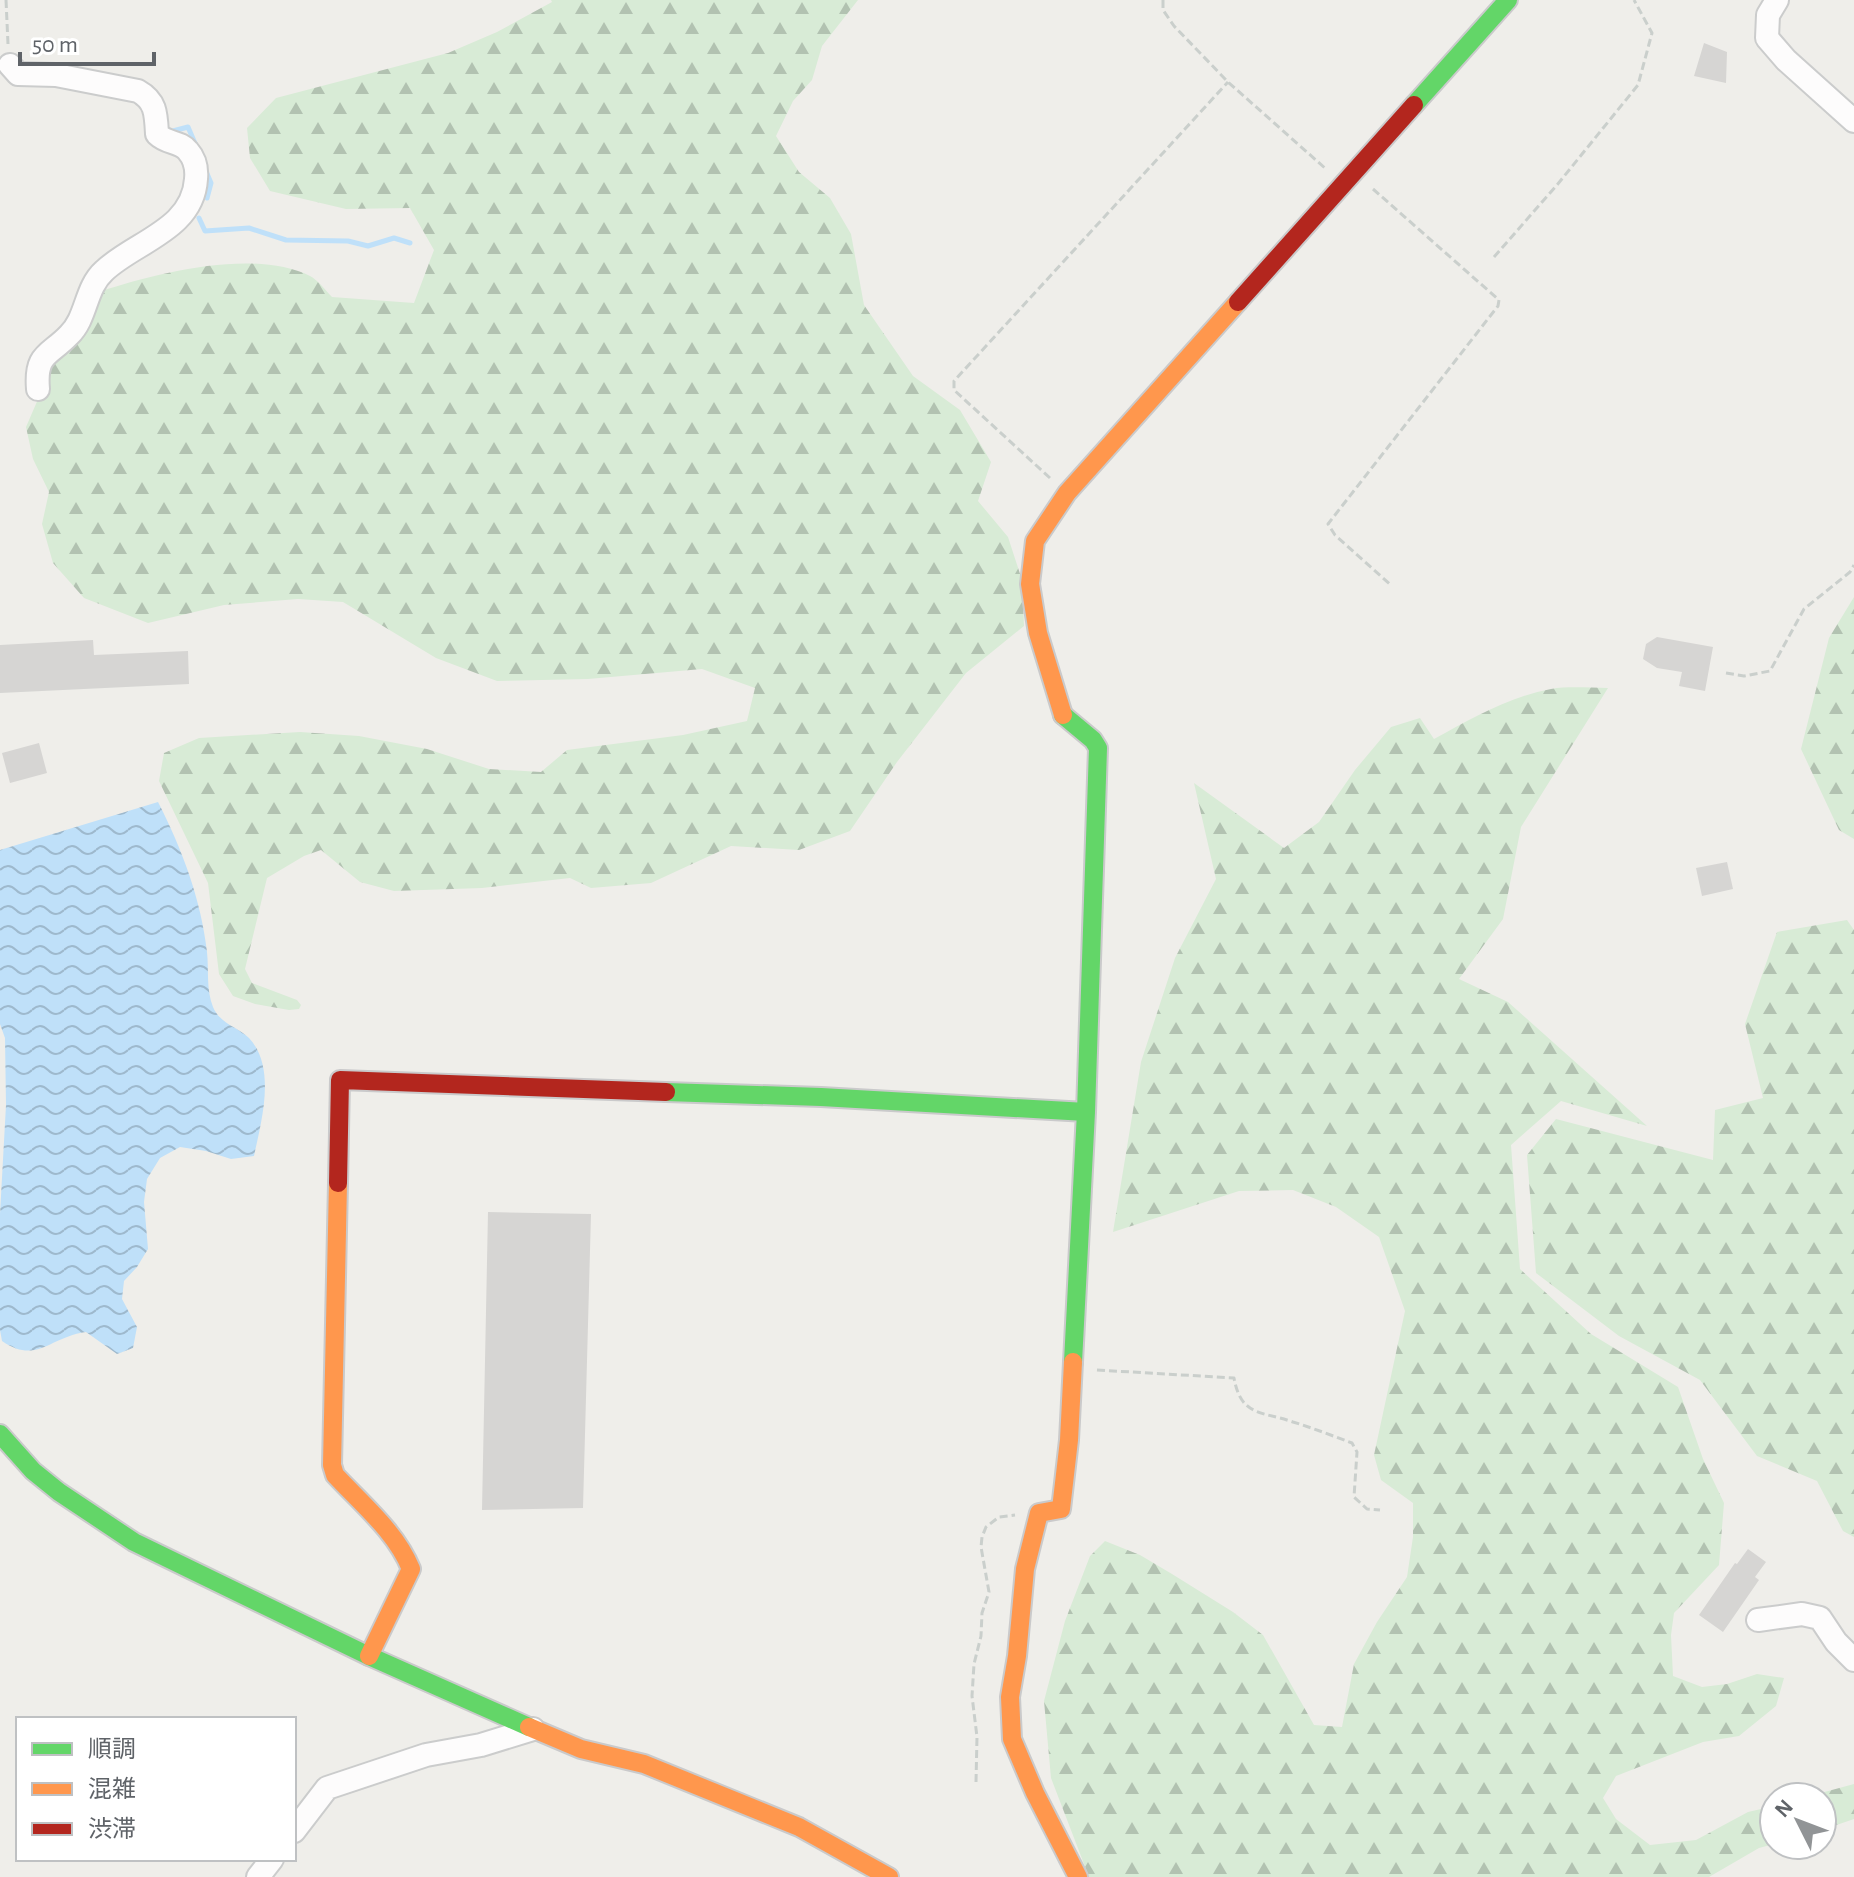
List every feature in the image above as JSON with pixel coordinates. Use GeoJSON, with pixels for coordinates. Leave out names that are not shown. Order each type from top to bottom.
{"type":"FeatureCollection","features":[{"type":"Feature","properties":{"kind":"street"},"geometry":{"type":"LineString","coordinates":[[1078,1877],[1035,1793],[1012,1739],[1010,1697],[1025,1569],[1039,1513],[1061,1509],[1069,1440],[1086,1112],[1098,748],[1093,740],[1063,716],[1057,701],[1038,633],[1030,584],[1035,541],[1067,493],[1508,0]]}},
{"type":"Feature","properties":{"kind":"street"},"geometry":{"type":"LineString","coordinates":[[1777,0],[1768,15],[1767,38],[1786,60],[1854,121]]}},
{"type":"Feature","properties":{"kind":"street"},"geometry":{"type":"LineString","coordinates":[[10,65],[18,74],[56,75],[138,91],[150,98],[155,109],[157,134],[165,141],[182,144],[191,154],[196,168],[196,184],[179,218],[163,232],[122,255],[101,273],[92,286],[77,324],[69,335],[51,348],[36,371],[38,389]]}},
{"type":"Feature","properties":{"kind":"street"},"geometry":{"type":"LineString","coordinates":[[369,1656],[411,1569],[404,1552],[335,1475],[332,1465],[340,1080],[821,1097],[1086,1112]]}},
{"type":"Feature","properties":{"kind":"street"},"geometry":{"type":"LineString","coordinates":[[0,1434],[33,1471],[59,1492],[134,1542],[369,1656],[533,1729],[581,1749],[644,1764],[799,1827],[889,1877]]}},
{"type":"Feature","properties":{"kind":"street"},"geometry":{"type":"LineString","coordinates":[[1758,1620],[1802,1614],[1820,1618],[1836,1642],[1854,1660]]}},
{"type":"Feature","properties":{"kind":"street"},"geometry":{"type":"LineString","coordinates":[[296,1828],[327,1788],[426,1755],[481,1745],[533,1729]]}},
{"type":"Feature","properties":{"kind":"street"},"geometry":{"type":"LineString","coordinates":[[258,1877],[270,1861]]}},
{"type":"Feature","properties":{"kind":"path"},"geometry":{"type":"LineString","coordinates":[[6,0],[10,65]]}},
{"type":"Feature","properties":{"kind":"path"},"geometry":{"type":"LineString","coordinates":[[1163,0],[1163,10],[1174,26],[1228,82],[1499,300],[1498,306],[1328,524],[1335,535],[1392,586]]}},
{"type":"Feature","properties":{"kind":"path"},"geometry":{"type":"LineString","coordinates":[[1494,257],[1638,85],[1652,33],[1634,0]]}},
{"type":"Feature","properties":{"kind":"path"},"geometry":{"type":"LineString","coordinates":[[1067,493],[954,390],[954,381],[1228,82]]}},
{"type":"Feature","properties":{"kind":"path"},"geometry":{"type":"LineString","coordinates":[[1726,673],[1744,676],[1770,671],[1804,609],[1850,572],[1854,565]]}},
{"type":"Feature","properties":{"kind":"path"},"geometry":{"type":"LineString","coordinates":[[1074,1369],[1234,1378],[1237,1393],[1244,1403],[1261,1415],[1289,1420],[1352,1443],[1357,1452],[1354,1497],[1367,1509],[1380,1510]]}},
{"type":"Feature","properties":{"kind":"path"},"geometry":{"type":"LineString","coordinates":[[976,1782],[977,1737],[972,1696],[974,1664],[981,1636],[982,1613],[989,1592],[982,1537],[986,1527],[999,1517],[1039,1513]]}},
{"type":"Feature","properties":{"kind":"green space"},"geometry":{"type":"Polygon","coordinates":[[[551,0],[858,0],[822,46],[812,80],[793,101],[776,136],[799,172],[830,198],[851,234],[864,305],[913,376],[960,410],[991,462],[978,501],[1008,537],[1022,580],[1024,626],[966,673],[897,762],[850,831],[799,850],[731,846],[651,883],[591,888],[570,878],[482,888],[394,891],[360,882],[321,850],[304,856],[267,878],[245,969],[252,983],[297,1000],[301,1005],[299,1009],[289,1010],[255,1004],[233,996],[219,974],[208,883],[159,781],[164,753],[199,738],[300,732],[359,736],[427,749],[489,769],[541,772],[567,750],[683,735],[747,721],[755,688],[702,669],[588,679],[497,681],[436,658],[343,602],[298,599],[224,605],[148,623],[84,598],[53,563],[42,524],[49,492],[33,459],[26,427],[58,353],[78,342],[89,329],[101,291],[206,266],[261,264],[310,276],[332,297],[414,303],[434,250],[410,208],[346,209],[270,191],[250,158],[247,128],[276,98],[448,53],[497,32],[551,0]]]}},
{"type":"Feature","properties":{"kind":"green space"},"geometry":{"type":"Polygon","coordinates":[[[1854,597],[1854,839],[1839,830],[1801,749],[1829,638],[1854,597]]]}},
{"type":"Feature","properties":{"kind":"green space"},"geometry":{"type":"Polygon","coordinates":[[[1565,688],[1608,688],[1521,827],[1503,919],[1459,979],[1508,1002],[1647,1126],[1561,1101],[1511,1145],[1520,1269],[1591,1334],[1678,1387],[1703,1459],[1724,1503],[1719,1565],[1674,1613],[1671,1635],[1673,1676],[1702,1687],[1727,1684],[1757,1674],[1784,1678],[1776,1706],[1739,1736],[1703,1742],[1616,1776],[1603,1798],[1616,1819],[1650,1845],[1696,1840],[1758,1810],[1758,1849],[1709,1877],[1089,1877],[1051,1778],[1044,1701],[1065,1621],[1090,1556],[1105,1541],[1140,1555],[1233,1612],[1263,1635],[1314,1725],[1342,1727],[1354,1664],[1407,1577],[1413,1537],[1413,1503],[1381,1480],[1374,1455],[1405,1311],[1379,1237],[1336,1207],[1293,1190],[1239,1191],[1113,1232],[1141,1062],[1175,958],[1216,879],[1194,783],[1284,848],[1319,822],[1355,770],[1391,727],[1420,718],[1434,739],[1520,697],[1565,688]]]}},
{"type":"Feature","properties":{"kind":"green space"},"geometry":{"type":"Polygon","coordinates":[[[1847,920],[1854,930],[1854,1537],[1843,1531],[1817,1481],[1757,1456],[1700,1380],[1619,1336],[1536,1273],[1527,1155],[1556,1119],[1713,1160],[1715,1110],[1763,1098],[1745,1024],[1777,932],[1847,920]]]}},
{"type":"Feature","properties":{"kind":"green space"},"geometry":{"type":"Polygon","coordinates":[[[1854,1784],[1854,1819],[1838,1824],[1838,1788],[1854,1784]]]}},
{"type":"Feature","properties":{"kind":"water"},"geometry":{"type":"Polygon","coordinates":[[[158,802],[195,894],[204,932],[213,1007],[225,1021],[249,1038],[263,1064],[265,1096],[254,1156],[231,1159],[180,1147],[160,1158],[147,1179],[144,1202],[148,1249],[124,1281],[122,1299],[137,1327],[133,1348],[117,1354],[86,1332],[34,1350],[14,1348],[2,1341],[0,1330],[0,1214],[6,1105],[5,1038],[0,1024],[0,850],[158,802]]]}},
{"type":"Feature","properties":{"kind":"building"},"geometry":{"type":"Polygon","coordinates":[[[1704,43],[1727,52],[1726,83],[1694,76],[1704,43]]]}},
{"type":"Feature","properties":{"kind":"building"},"geometry":{"type":"Polygon","coordinates":[[[1657,637],[1713,647],[1705,691],[1679,686],[1682,672],[1657,668],[1643,659],[1646,644],[1657,637]]]}},
{"type":"Feature","properties":{"kind":"building"},"geometry":{"type":"Polygon","coordinates":[[[93,640],[94,655],[188,651],[189,684],[0,693],[0,645],[93,640]]]}},
{"type":"Feature","properties":{"kind":"building"},"geometry":{"type":"Polygon","coordinates":[[[39,743],[47,773],[10,783],[2,753],[39,743]]]}},
{"type":"Feature","properties":{"kind":"building"},"geometry":{"type":"Polygon","coordinates":[[[1727,862],[1733,889],[1702,896],[1696,868],[1727,862]]]}},
{"type":"Feature","properties":{"kind":"building"},"geometry":{"type":"Polygon","coordinates":[[[488,1212],[591,1214],[583,1508],[482,1510],[488,1212]]]}},
{"type":"Feature","properties":{"kind":"building"},"geometry":{"type":"Polygon","coordinates":[[[1748,1549],[1766,1562],[1755,1577],[1759,1580],[1723,1632],[1699,1615],[1748,1549]]]}},
{"type":"Feature","properties":{"kind":"waterway"},"geometry":{"type":"LineString","coordinates":[[168,129],[169,132],[188,127],[197,148]]}},
{"type":"Feature","properties":{"kind":"waterway"},"geometry":{"type":"LineString","coordinates":[[205,169],[211,183],[207,198]]}},
{"type":"Feature","properties":{"kind":"waterway"},"geometry":{"type":"LineString","coordinates":[[199,218],[205,231],[249,228],[286,240],[348,241],[368,246],[394,238],[410,243]]}},
{"type":"Feature","properties":{"kind":"traffic: fast"},"geometry":{"type":"LineString","coordinates":[[1414,105],[1508,0]]}},
{"type":"Feature","properties":{"kind":"traffic: fast"},"geometry":{"type":"LineString","coordinates":[[1063,715],[1098,748],[1086,1112],[1073,1362]]}},
{"type":"Feature","properties":{"kind":"traffic: fast"},"geometry":{"type":"LineString","coordinates":[[666,1092],[1086,1112]]}},
{"type":"Feature","properties":{"kind":"traffic: fast"},"geometry":{"type":"LineString","coordinates":[[0,1434],[33,1471],[59,1492],[134,1542],[369,1656],[529,1727]]}},
{"type":"Feature","properties":{"kind":"traffic: slow"},"geometry":{"type":"LineString","coordinates":[[1063,715],[1038,633],[1030,584],[1035,541],[1067,493],[1238,302]]}},
{"type":"Feature","properties":{"kind":"traffic: slow"},"geometry":{"type":"LineString","coordinates":[[338,1183],[332,1465],[335,1475],[397,1543],[411,1569],[369,1656]]}},
{"type":"Feature","properties":{"kind":"traffic: slow"},"geometry":{"type":"LineString","coordinates":[[1073,1362],[1061,1509],[1039,1513],[1025,1569],[1010,1697],[1012,1739],[1035,1793],[1078,1877]]}},
{"type":"Feature","properties":{"kind":"traffic: slow"},"geometry":{"type":"LineString","coordinates":[[529,1727],[581,1749],[644,1764],[799,1827],[889,1877]]}},
{"type":"Feature","properties":{"kind":"traffic: jam"},"geometry":{"type":"LineString","coordinates":[[1238,302],[1414,105]]}},
{"type":"Feature","properties":{"kind":"traffic: jam"},"geometry":{"type":"LineString","coordinates":[[338,1183],[340,1080],[666,1092]]}}]}
